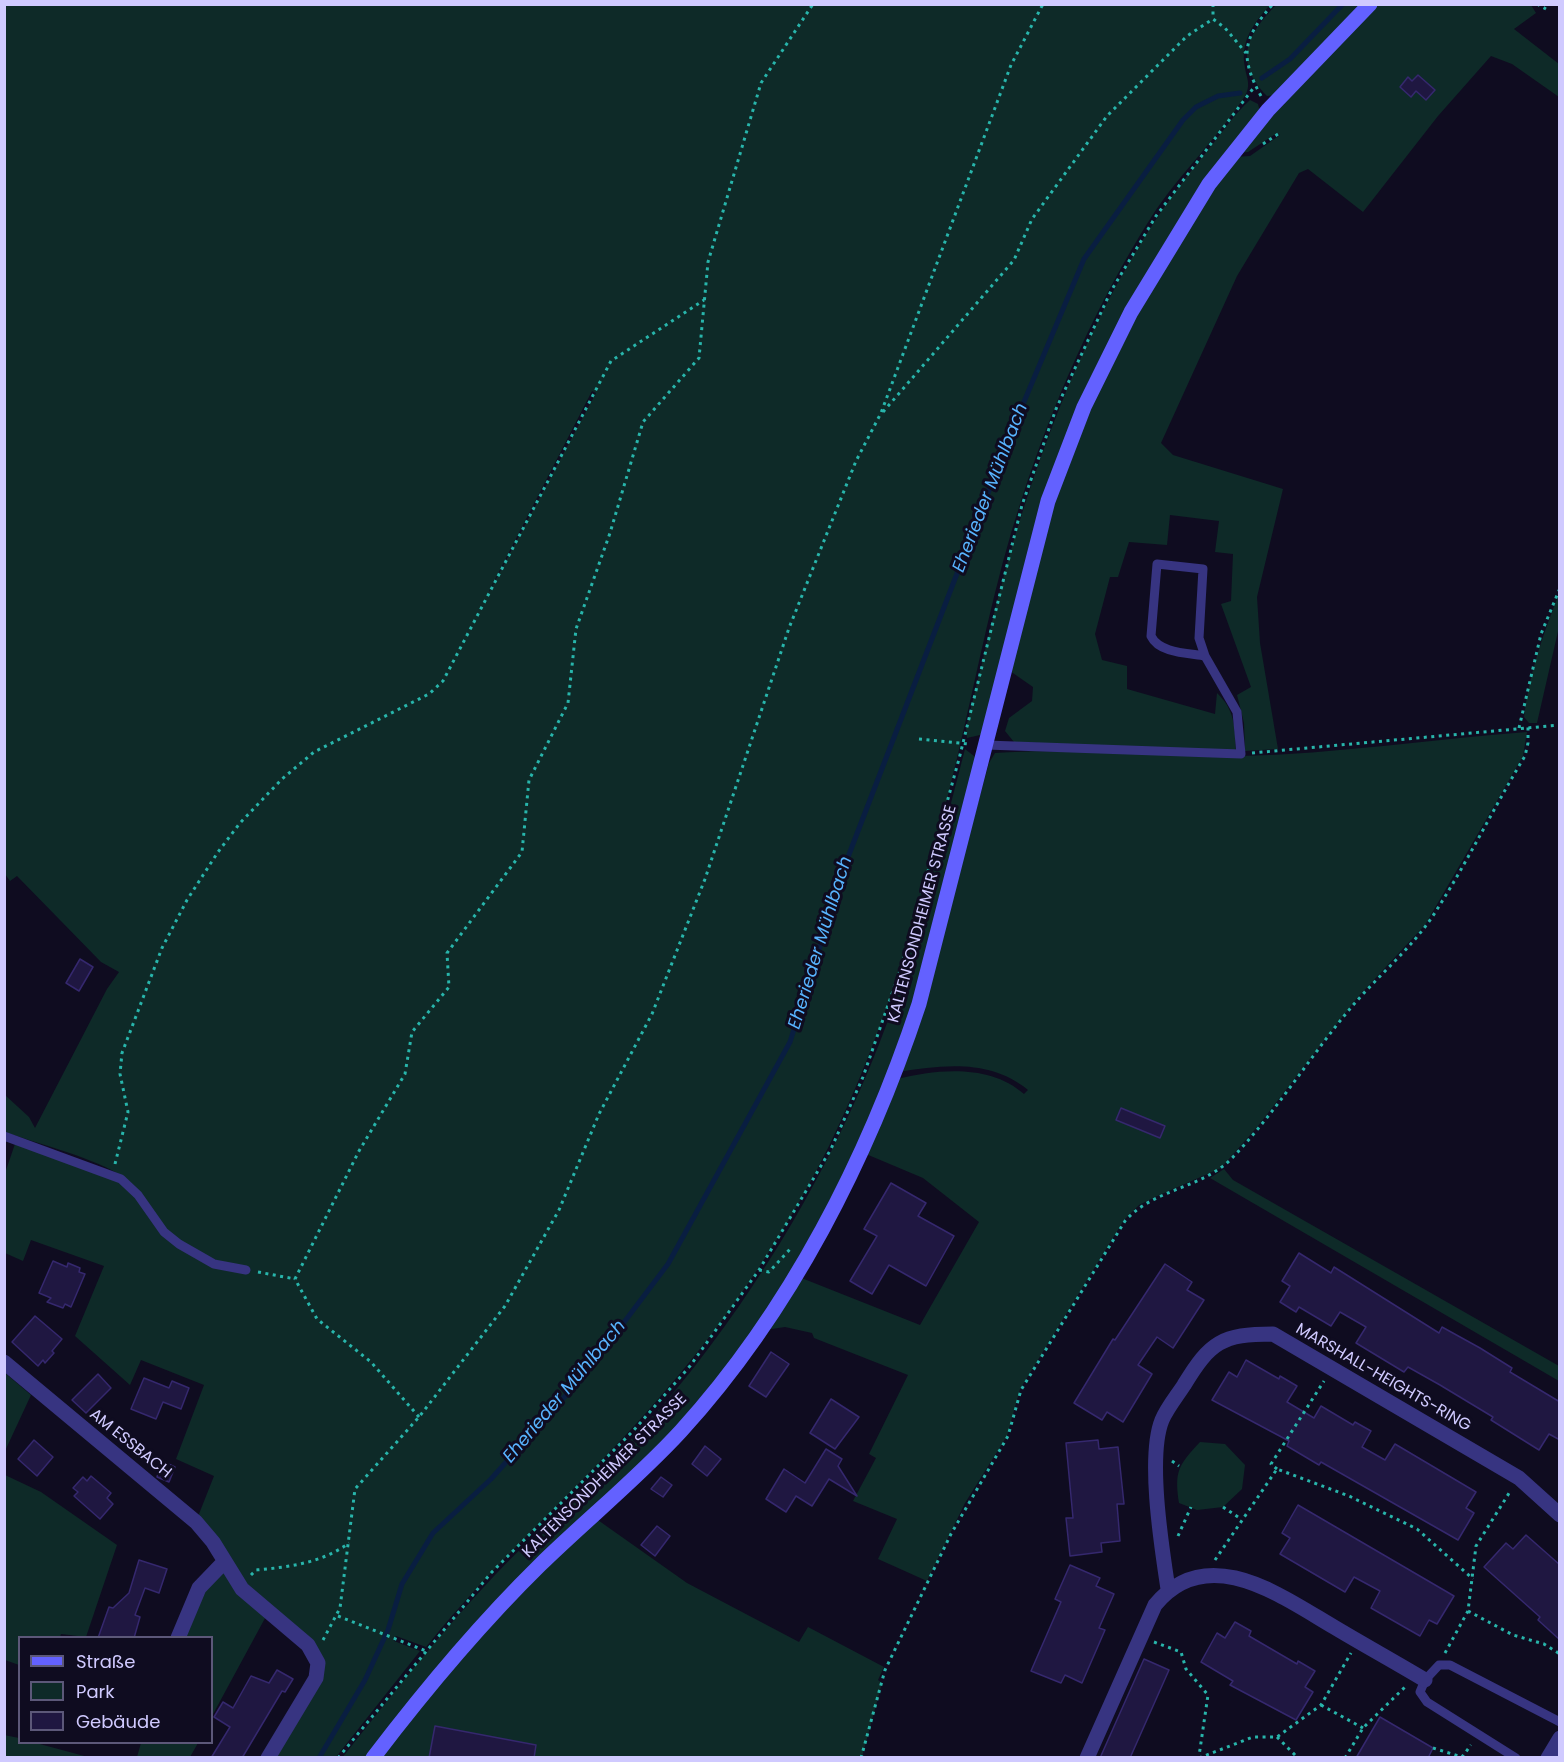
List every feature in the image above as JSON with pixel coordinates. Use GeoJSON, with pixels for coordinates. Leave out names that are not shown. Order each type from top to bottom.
{"type":"FeatureCollection","features":[{"type":"Feature","properties":{"kind":"main road","name":"KALTENSONDHEIMER STRASSE"},"geometry":{"type":"LineString","coordinates":[[373,1758],[509,1597],[680,1432],[749,1345],[795,1274],[840,1195],[872,1129],[897,1068],[927,976],[1048,501],[1065,453],[1107,359],[1164,256],[1235,148],[1299,76],[1370,4]]}},
{"type":"Feature","properties":{"kind":"street","name":"MARSHALL-HEIGHTS-RING"},"geometry":{"type":"LineString","coordinates":[[1168,1589],[1158,1525],[1157,1453],[1162,1421],[1200,1359],[1230,1337],[1273,1334],[1519,1478],[1560,1515]]}},
{"type":"Feature","properties":{"kind":"street","name":"AM ESSBACH"},"geometry":{"type":"LineString","coordinates":[[4,1362],[196,1522],[242,1589],[293,1631],[314,1654]]}},
{"type":"Feature","properties":{"kind":"street"},"geometry":{"type":"LineString","coordinates":[[179,1636],[199,1588],[224,1562]]}},
{"type":"Feature","properties":{"kind":"street"},"geometry":{"type":"LineString","coordinates":[[1087,1758],[1155,1605],[1168,1589],[1205,1576],[1223,1575],[1257,1583],[1421,1678]]}},
{"type":"Feature","properties":{"kind":"street"},"geometry":{"type":"LineString","coordinates":[[268,1758],[316,1678],[318,1663],[314,1654]]}},
{"type":"Feature","properties":{"kind":"street"},"geometry":{"type":"LineString","coordinates":[[1548,1758],[1560,1738]]}},
{"type":"Feature","properties":{"kind":"lane"},"geometry":{"type":"LineString","coordinates":[[987,745],[1241,754],[1237,712],[1205,656],[1199,638],[1203,569],[1156,564],[1151,636],[1154,642],[1163,648],[1205,656]]}},
{"type":"Feature","properties":{"kind":"lane"},"geometry":{"type":"LineString","coordinates":[[4,1136],[112,1175],[127,1183],[164,1232],[178,1244],[214,1264],[246,1270]]}},
{"type":"Feature","properties":{"kind":"lane"},"geometry":{"type":"LineString","coordinates":[[1516,1758],[1427,1702],[1420,1692],[1421,1678],[1439,1665],[1450,1665],[1560,1722]]}},
{"type":"Feature","properties":{"kind":"path"},"geometry":{"type":"LineString","coordinates":[[295,1279],[359,1151],[405,1074],[412,1032],[448,987],[447,953],[522,852],[529,780],[568,703],[576,628],[610,533],[643,422],[699,358],[708,262],[761,83],[813,4]]}},
{"type":"Feature","properties":{"kind":"path"},"geometry":{"type":"LineString","coordinates":[[314,1654],[338,1616],[355,1489],[419,1417],[505,1306],[559,1210],[599,1114],[652,1014],[705,879],[789,628],[856,462],[881,413],[1011,65],[1043,4]]}},
{"type":"Feature","properties":{"kind":"path"},"geometry":{"type":"LineString","coordinates":[[1213,4],[1213,19]]}},
{"type":"Feature","properties":{"kind":"path"},"geometry":{"type":"LineString","coordinates":[[338,1758],[491,1574],[669,1392],[717,1331],[759,1270],[831,1149],[863,1077],[902,965],[963,744],[1022,505],[1056,409],[1111,291],[1156,216],[1255,86],[1246,53],[1248,41],[1255,24],[1273,4]]}},
{"type":"Feature","properties":{"kind":"path"},"geometry":{"type":"LineString","coordinates":[[1538,4],[1546,9]]}},
{"type":"Feature","properties":{"kind":"path"},"geometry":{"type":"LineString","coordinates":[[881,413],[1014,260],[1032,219],[1107,116],[1187,36],[1213,19]]}},
{"type":"Feature","properties":{"kind":"path"},"geometry":{"type":"LineString","coordinates":[[1213,19],[1225,28],[1246,53]]}},
{"type":"Feature","properties":{"kind":"path"},"geometry":{"type":"LineString","coordinates":[[112,1175],[128,1112],[120,1074],[122,1053],[162,948],[187,900],[218,852],[247,816],[314,752],[429,694],[443,681],[611,361],[705,300]]}},
{"type":"Feature","properties":{"kind":"path"},"geometry":{"type":"LineString","coordinates":[[1519,728],[1541,634],[1560,588]]}},
{"type":"Feature","properties":{"kind":"path"},"geometry":{"type":"LineString","coordinates":[[1241,754],[1560,725]]}},
{"type":"Feature","properties":{"kind":"path"},"geometry":{"type":"LineString","coordinates":[[861,1758],[885,1670],[951,1534],[1008,1436],[1021,1390],[1125,1221],[1140,1207],[1208,1177],[1223,1167],[1260,1126],[1353,1005],[1418,936],[1436,912],[1524,756],[1528,743],[1528,727]]}},
{"type":"Feature","properties":{"kind":"path"},"geometry":{"type":"LineString","coordinates":[[919,739],[987,745]]}},
{"type":"Feature","properties":{"kind":"path"},"geometry":{"type":"LineString","coordinates":[[759,1270],[769,1272],[796,1243]]}},
{"type":"Feature","properties":{"kind":"path"},"geometry":{"type":"LineString","coordinates":[[246,1270],[295,1279]]}},
{"type":"Feature","properties":{"kind":"path"},"geometry":{"type":"LineString","coordinates":[[295,1279],[317,1319],[371,1362],[419,1417]]}},
{"type":"Feature","properties":{"kind":"path"},"geometry":{"type":"LineString","coordinates":[[1331,1370],[1271,1464],[1277,1469],[1350,1496],[1417,1529],[1473,1579]]}},
{"type":"Feature","properties":{"kind":"path"},"geometry":{"type":"LineString","coordinates":[[1205,1576],[1241,1519],[1277,1469]]}},
{"type":"Feature","properties":{"kind":"path"},"geometry":{"type":"LineString","coordinates":[[1443,1656],[1468,1611],[1476,1546],[1519,1478]]}},
{"type":"Feature","properties":{"kind":"path"},"geometry":{"type":"LineString","coordinates":[[1223,1507],[1241,1519]]}},
{"type":"Feature","properties":{"kind":"path"},"geometry":{"type":"LineString","coordinates":[[1179,1544],[1178,1535],[1191,1508]]}},
{"type":"Feature","properties":{"kind":"path"},"geometry":{"type":"LineString","coordinates":[[242,1589],[256,1570],[280,1568],[332,1556],[349,1543]]}},
{"type":"Feature","properties":{"kind":"path"},"geometry":{"type":"LineString","coordinates":[[1468,1611],[1514,1635],[1544,1644],[1560,1654]]}},
{"type":"Feature","properties":{"kind":"path"},"geometry":{"type":"LineString","coordinates":[[338,1616],[426,1650]]}},
{"type":"Feature","properties":{"kind":"path"},"geometry":{"type":"LineString","coordinates":[[1142,1637],[1181,1652],[1186,1669],[1208,1695],[1199,1757],[1253,1737],[1277,1737],[1321,1705],[1358,1641]]}},
{"type":"Feature","properties":{"kind":"path"},"geometry":{"type":"LineString","coordinates":[[1345,1758],[1363,1728],[1421,1678]]}},
{"type":"Feature","properties":{"kind":"path"},"geometry":{"type":"LineString","coordinates":[[1321,1705],[1363,1728]]}},
{"type":"Feature","properties":{"kind":"path"},"geometry":{"type":"LineString","coordinates":[[1433,1749],[1462,1756],[1480,1734]]}},
{"type":"Feature","properties":{"kind":"path"},"geometry":{"type":"LineString","coordinates":[[1277,1737],[1298,1758]]}},
{"type":"Feature","properties":{"kind":"green space"},"geometry":{"type":"Polygon","coordinates":[[[4,5],[1270,5],[1253,26],[1246,41],[1244,58],[1248,85],[1245,96],[1163,200],[1132,249],[1094,319],[1047,427],[1011,532],[946,804],[904,953],[888,1003],[851,1099],[809,1184],[766,1257],[717,1327],[691,1361],[635,1425],[502,1561],[426,1647],[396,1636],[394,1641],[420,1651],[336,1757],[272,1757],[319,1680],[322,1662],[312,1645],[270,1609],[213,1714],[213,1636],[183,1636],[203,1590],[228,1562],[216,1541],[197,1519],[214,1476],[176,1459],[204,1385],[141,1360],[130,1385],[75,1336],[104,1266],[31,1240],[23,1261],[5,1253],[5,1173],[16,1141],[119,1180],[136,1195],[161,1232],[176,1245],[213,1266],[248,1271],[249,1269],[209,1258],[176,1239],[156,1218],[134,1186],[113,1171],[83,1158],[5,1132],[5,1095],[29,1117],[35,1128],[107,989],[119,972],[101,962],[17,876],[10,881],[5,874],[4,5]],[[592,391],[489,592],[596,393],[592,391]]]}},
{"type":"Feature","properties":{"kind":"green space"},"geometry":{"type":"Polygon","coordinates":[[[1276,5],[1366,5],[1274,95],[1267,96],[1250,71],[1247,60],[1248,49],[1251,38],[1258,27],[1276,5]]]}},
{"type":"Feature","properties":{"kind":"green space"},"geometry":{"type":"Polygon","coordinates":[[[1376,5],[1531,5],[1536,13],[1514,29],[1559,64],[1559,97],[1512,64],[1491,56],[1438,116],[1363,212],[1308,169],[1299,173],[1237,276],[1161,443],[1173,455],[1283,489],[1257,597],[1260,643],[1278,749],[1245,751],[1244,723],[1237,695],[1251,687],[1221,604],[1231,601],[1233,554],[1215,552],[1219,521],[1170,515],[1167,545],[1129,542],[1118,577],[1110,577],[1095,634],[1102,660],[1127,666],[1127,689],[1215,714],[1217,693],[1231,712],[1236,751],[1014,742],[1005,731],[1009,718],[1032,701],[1033,687],[1010,671],[1037,554],[1068,455],[1133,315],[1234,157],[1250,156],[1280,135],[1277,133],[1248,152],[1238,153],[1376,5]]]}},
{"type":"Feature","properties":{"kind":"green space"},"geometry":{"type":"Polygon","coordinates":[[[1250,100],[1258,104],[1260,112],[1081,408],[988,728],[980,735],[967,738],[966,728],[1016,532],[1041,458],[1077,366],[1121,277],[1146,234],[1232,119],[1250,100]]]}},
{"type":"Feature","properties":{"kind":"green space"},"geometry":{"type":"Polygon","coordinates":[[[1559,594],[1559,627],[1537,723],[1529,723],[1524,717],[1529,685],[1542,639],[1559,594]]]}},
{"type":"Feature","properties":{"kind":"green space"},"geometry":{"type":"Polygon","coordinates":[[[1527,732],[1523,756],[1425,925],[1357,998],[1258,1126],[1221,1168],[1139,1205],[1124,1220],[1020,1389],[1007,1436],[965,1503],[927,1581],[878,1559],[897,1519],[853,1501],[876,1458],[869,1454],[908,1375],[814,1338],[812,1333],[785,1327],[765,1330],[799,1277],[920,1325],[979,1222],[923,1178],[866,1154],[897,1079],[946,1071],[980,1073],[1010,1084],[1024,1094],[1028,1090],[998,1073],[982,1069],[949,1066],[898,1072],[930,977],[989,763],[995,753],[1056,751],[1210,756],[1277,755],[1527,732]]]}},
{"type":"Feature","properties":{"kind":"green space"},"geometry":{"type":"Polygon","coordinates":[[[965,749],[974,756],[977,762],[915,1000],[855,1158],[769,1309],[743,1347],[651,1456],[368,1757],[342,1758],[454,1620],[519,1550],[623,1448],[672,1394],[724,1327],[779,1245],[828,1158],[869,1069],[887,1023],[919,921],[965,749]]]}},
{"type":"Feature","properties":{"kind":"green space"},"geometry":{"type":"Polygon","coordinates":[[[1224,1169],[1233,1180],[1559,1366],[1559,1381],[1210,1178],[1224,1169]]]}},
{"type":"Feature","properties":{"kind":"green space"},"geometry":{"type":"Polygon","coordinates":[[[5,1373],[31,1395],[5,1451],[5,1373]]]}},
{"type":"Feature","properties":{"kind":"green space"},"geometry":{"type":"Polygon","coordinates":[[[1200,1442],[1225,1444],[1245,1465],[1242,1489],[1223,1507],[1197,1510],[1179,1503],[1177,1483],[1180,1469],[1200,1442]]]}},
{"type":"Feature","properties":{"kind":"green space"},"geometry":{"type":"Polygon","coordinates":[[[5,1475],[41,1492],[117,1545],[86,1636],[61,1634],[60,1636],[18,1636],[18,1665],[5,1660],[5,1475]]]}},
{"type":"Feature","properties":{"kind":"green space"},"geometry":{"type":"Polygon","coordinates":[[[595,1518],[687,1583],[799,1642],[808,1627],[884,1667],[878,1680],[882,1683],[862,1757],[379,1758],[484,1631],[595,1518]]]}},
{"type":"Feature","properties":{"kind":"green space"},"geometry":{"type":"Polygon","coordinates":[[[4,1735],[18,1738],[18,1744],[40,1744],[88,1757],[5,1757],[4,1735]]]}},
{"type":"Feature","properties":{"kind":"green space"},"geometry":{"type":"Polygon","coordinates":[[[140,1744],[197,1744],[190,1757],[137,1757],[140,1744]]]}},
{"type":"Feature","properties":{"kind":"building"},"geometry":{"type":"Polygon","coordinates":[[[1418,75],[1435,90],[1426,100],[1416,91],[1411,97],[1400,87],[1408,77],[1412,81],[1418,75]]]}},
{"type":"Feature","properties":{"kind":"building"},"geometry":{"type":"Polygon","coordinates":[[[80,959],[93,967],[79,991],[66,983],[80,959]]]}},
{"type":"Feature","properties":{"kind":"building"},"geometry":{"type":"Polygon","coordinates":[[[1121,1108],[1165,1126],[1160,1138],[1116,1120],[1121,1108]]]}},
{"type":"Feature","properties":{"kind":"building"},"geometry":{"type":"Polygon","coordinates":[[[891,1183],[926,1203],[918,1216],[954,1236],[926,1286],[889,1265],[872,1294],[850,1281],[877,1236],[864,1229],[891,1183]]]}},
{"type":"Feature","properties":{"kind":"building"},"geometry":{"type":"Polygon","coordinates":[[[1299,1253],[1331,1273],[1334,1267],[1439,1333],[1442,1327],[1480,1348],[1512,1368],[1510,1372],[1560,1402],[1560,1440],[1549,1434],[1539,1450],[1491,1420],[1493,1417],[1440,1385],[1408,1367],[1404,1372],[1356,1343],[1366,1327],[1340,1312],[1331,1326],[1299,1307],[1296,1312],[1280,1302],[1290,1286],[1282,1281],[1299,1253]]]}},
{"type":"Feature","properties":{"kind":"building"},"geometry":{"type":"Polygon","coordinates":[[[53,1261],[67,1267],[68,1263],[80,1268],[79,1272],[85,1274],[71,1307],[65,1304],[63,1308],[47,1302],[51,1298],[39,1293],[53,1261]]]}},
{"type":"Feature","properties":{"kind":"building"},"geometry":{"type":"Polygon","coordinates":[[[1165,1264],[1192,1282],[1187,1290],[1204,1300],[1173,1348],[1157,1337],[1138,1365],[1152,1374],[1123,1422],[1107,1412],[1102,1420],[1074,1403],[1113,1339],[1115,1340],[1165,1264]]]}},
{"type":"Feature","properties":{"kind":"building"},"geometry":{"type":"Polygon","coordinates":[[[35,1316],[62,1339],[52,1351],[54,1353],[45,1363],[43,1360],[38,1366],[12,1342],[35,1316]]]}},
{"type":"Feature","properties":{"kind":"building"},"geometry":{"type":"Polygon","coordinates":[[[771,1352],[789,1364],[766,1397],[749,1386],[771,1352]]]}},
{"type":"Feature","properties":{"kind":"building"},"geometry":{"type":"Polygon","coordinates":[[[1246,1360],[1279,1379],[1280,1376],[1297,1386],[1287,1402],[1314,1418],[1321,1406],[1353,1425],[1355,1422],[1371,1431],[1362,1447],[1385,1460],[1395,1444],[1476,1492],[1466,1508],[1474,1513],[1458,1540],[1321,1462],[1319,1465],[1287,1446],[1289,1441],[1212,1400],[1229,1372],[1237,1377],[1246,1360]]]}},
{"type":"Feature","properties":{"kind":"building"},"geometry":{"type":"Polygon","coordinates":[[[98,1374],[111,1388],[86,1413],[72,1400],[98,1374]]]}},
{"type":"Feature","properties":{"kind":"building"},"geometry":{"type":"Polygon","coordinates":[[[144,1378],[169,1388],[172,1381],[189,1388],[181,1409],[163,1402],[156,1419],[131,1409],[144,1378]]]}},
{"type":"Feature","properties":{"kind":"building"},"geometry":{"type":"Polygon","coordinates":[[[831,1399],[859,1417],[835,1449],[810,1433],[831,1399]]]}},
{"type":"Feature","properties":{"kind":"building"},"geometry":{"type":"Polygon","coordinates":[[[34,1440],[53,1457],[37,1476],[18,1459],[34,1440]]]}},
{"type":"Feature","properties":{"kind":"building"},"geometry":{"type":"Polygon","coordinates":[[[1098,1440],[1099,1449],[1118,1447],[1124,1504],[1117,1504],[1120,1541],[1101,1543],[1102,1552],[1070,1556],[1066,1518],[1073,1518],[1066,1443],[1098,1440]]]}},
{"type":"Feature","properties":{"kind":"building"},"geometry":{"type":"Polygon","coordinates":[[[705,1446],[721,1459],[707,1476],[692,1464],[705,1446]]]}},
{"type":"Feature","properties":{"kind":"building"},"geometry":{"type":"Polygon","coordinates":[[[826,1449],[842,1459],[838,1466],[857,1496],[829,1479],[812,1506],[796,1496],[786,1512],[766,1499],[784,1469],[805,1483],[826,1449]]]}},
{"type":"Feature","properties":{"kind":"building"},"geometry":{"type":"Polygon","coordinates":[[[162,1461],[175,1467],[169,1482],[157,1477],[162,1461]]]}},
{"type":"Feature","properties":{"kind":"building"},"geometry":{"type":"Polygon","coordinates":[[[91,1476],[111,1493],[107,1498],[113,1504],[100,1519],[74,1496],[78,1492],[73,1488],[83,1477],[87,1481],[91,1476]]]}},
{"type":"Feature","properties":{"kind":"building"},"geometry":{"type":"Polygon","coordinates":[[[661,1477],[672,1485],[663,1497],[651,1489],[661,1477]]]}},
{"type":"Feature","properties":{"kind":"building"},"geometry":{"type":"Polygon","coordinates":[[[1298,1505],[1454,1596],[1437,1624],[1429,1620],[1420,1636],[1371,1608],[1380,1591],[1354,1577],[1345,1592],[1280,1554],[1290,1538],[1282,1533],[1298,1505]]]}},
{"type":"Feature","properties":{"kind":"building"},"geometry":{"type":"Polygon","coordinates":[[[657,1526],[670,1536],[655,1556],[641,1545],[657,1526]]]}},
{"type":"Feature","properties":{"kind":"building"},"geometry":{"type":"Polygon","coordinates":[[[1526,1535],[1560,1565],[1560,1640],[1538,1620],[1540,1617],[1484,1567],[1506,1543],[1513,1549],[1526,1535]]]}},
{"type":"Feature","properties":{"kind":"building"},"geometry":{"type":"Polygon","coordinates":[[[139,1560],[167,1569],[159,1593],[145,1588],[135,1615],[140,1617],[135,1636],[99,1636],[109,1607],[113,1608],[129,1593],[139,1560]]]}},
{"type":"Feature","properties":{"kind":"building"},"geometry":{"type":"Polygon","coordinates":[[[1070,1565],[1100,1578],[1096,1586],[1114,1594],[1099,1628],[1105,1630],[1082,1683],[1065,1675],[1061,1683],[1031,1671],[1061,1602],[1055,1599],[1070,1565]]]}},
{"type":"Feature","properties":{"kind":"building"},"geometry":{"type":"Polygon","coordinates":[[[1235,1622],[1251,1631],[1249,1636],[1297,1664],[1298,1661],[1315,1671],[1305,1687],[1313,1692],[1296,1720],[1230,1685],[1233,1681],[1201,1662],[1217,1633],[1225,1638],[1235,1622]]]}},
{"type":"Feature","properties":{"kind":"building"},"geometry":{"type":"Polygon","coordinates":[[[1144,1659],[1169,1670],[1130,1758],[1100,1758],[1144,1659]]]}},
{"type":"Feature","properties":{"kind":"building"},"geometry":{"type":"Polygon","coordinates":[[[277,1670],[293,1679],[285,1692],[282,1691],[242,1758],[211,1758],[230,1727],[214,1717],[223,1702],[233,1708],[251,1676],[269,1683],[277,1670]]]}},
{"type":"Feature","properties":{"kind":"building"},"geometry":{"type":"Polygon","coordinates":[[[1380,1717],[1433,1748],[1428,1758],[1356,1758],[1380,1717]]]}},
{"type":"Feature","properties":{"kind":"building"},"geometry":{"type":"Polygon","coordinates":[[[435,1726],[536,1745],[534,1758],[429,1758],[435,1726]]]}},
{"type":"Feature","properties":{"kind":"waterway","name":"Eherieder Mühlbach"},"geometry":{"type":"LineString","coordinates":[[1262,78],[1290,59],[1343,4]]}},
{"type":"Feature","properties":{"kind":"waterway","name":"Eherieder Mühlbach"},"geometry":{"type":"LineString","coordinates":[[319,1758],[365,1680],[388,1630],[402,1584],[433,1533],[491,1479],[585,1374],[668,1264],[790,1042],[848,857],[1013,428],[1084,259],[1183,120],[1196,107],[1218,96],[1240,93]]}}]}
